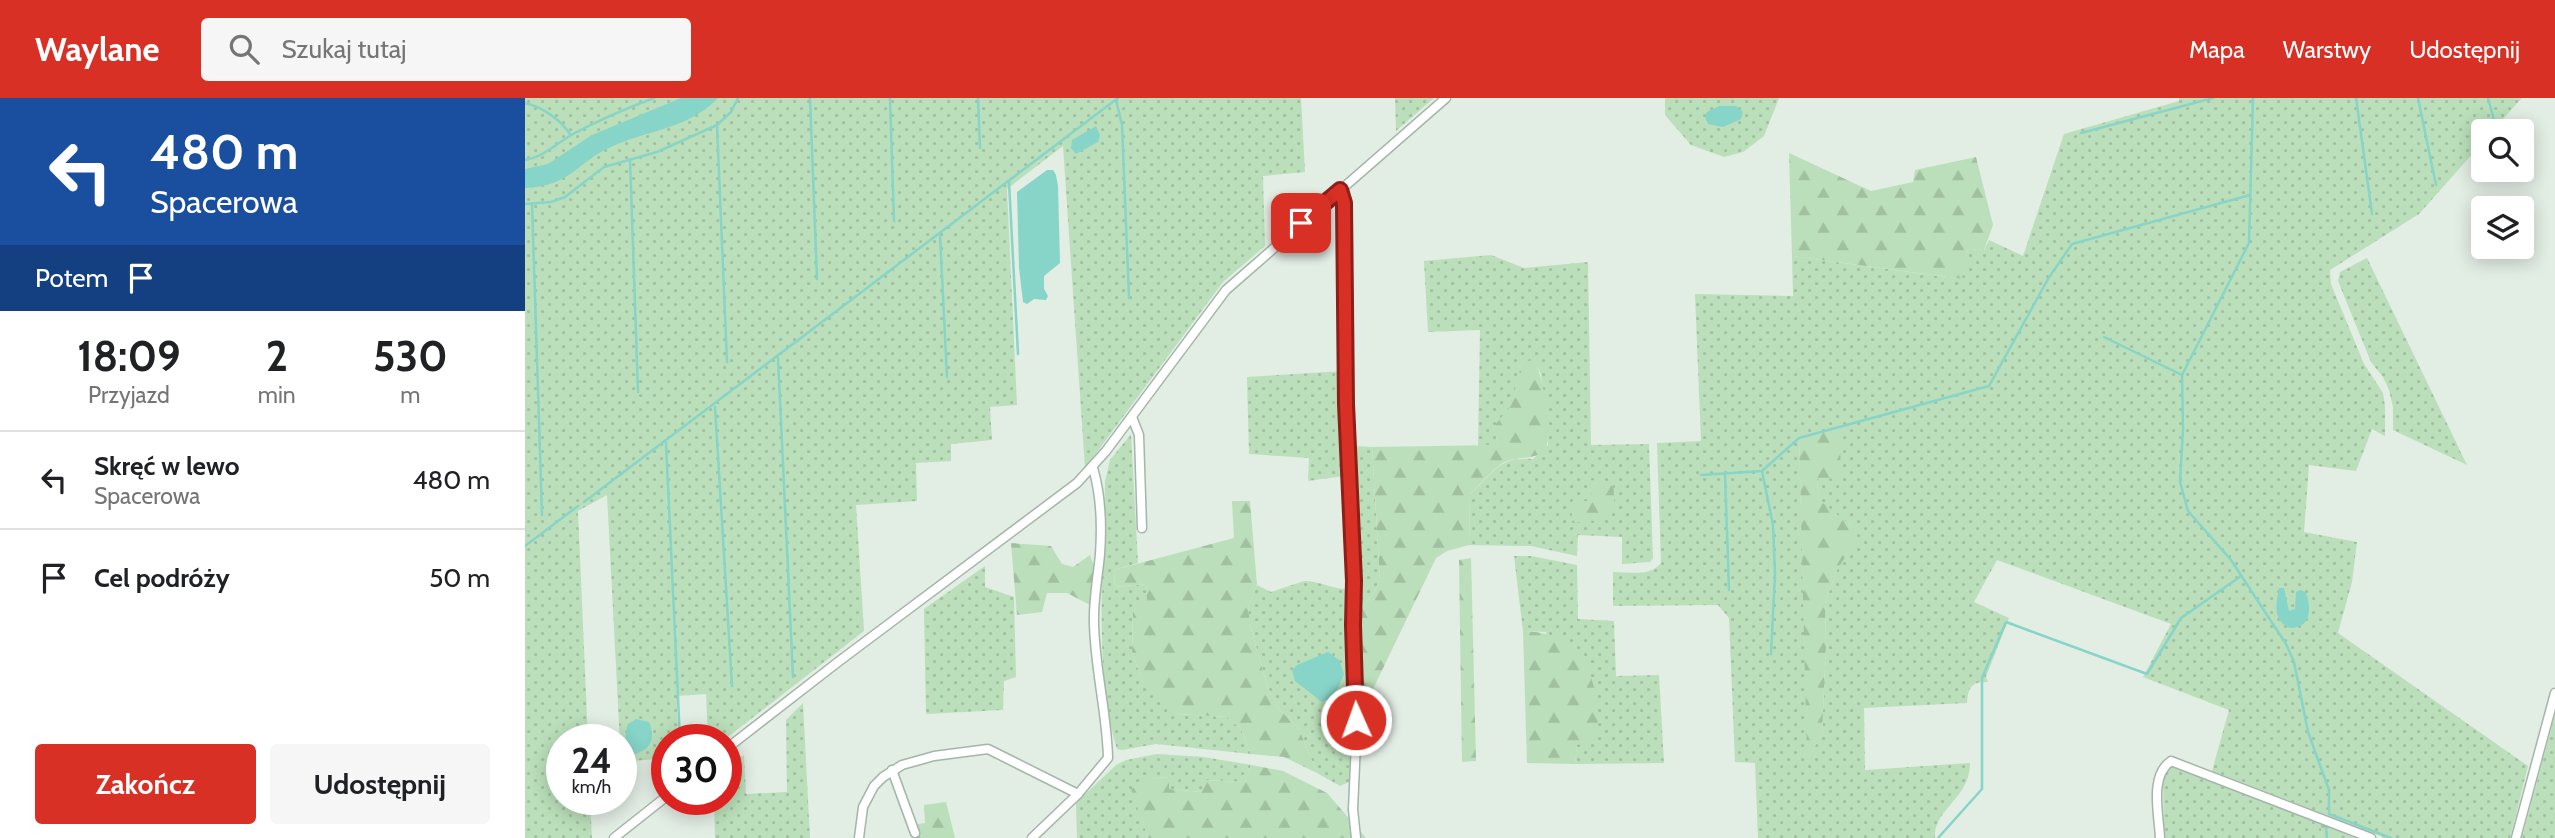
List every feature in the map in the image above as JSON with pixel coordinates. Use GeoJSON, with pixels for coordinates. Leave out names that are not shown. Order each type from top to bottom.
{"type":"FeatureCollection","features":[{"type":"Feature","properties":{"kind":"street"},"geometry":{"type":"LineString","coordinates":[[742,737],[1077,483],[1093,468],[1226,290],[1446,98]]}},
{"type":"Feature","properties":{"kind":"street"},"geometry":{"type":"LineString","coordinates":[[1340,190],[1344,203],[1346,404],[1354,581],[1356,743],[1353,809],[1356,838]]}},
{"type":"Feature","properties":{"kind":"street"},"geometry":{"type":"LineString","coordinates":[[1132,416],[1139,435],[1142,528]]}},
{"type":"Feature","properties":{"kind":"street"},"geometry":{"type":"LineString","coordinates":[[1032,838],[1078,794],[1108,758],[1095,645],[1100,510],[1093,468]]}},
{"type":"Feature","properties":{"kind":"street"},"geometry":{"type":"LineString","coordinates":[[2516,838],[2555,693]]}},
{"type":"Feature","properties":{"kind":"street"},"geometry":{"type":"LineString","coordinates":[[859,838],[860,818],[874,786],[892,771],[913,761],[934,756],[988,749],[1078,794]]}},
{"type":"Feature","properties":{"kind":"street"},"geometry":{"type":"LineString","coordinates":[[2160,838],[2157,780],[2163,766],[2171,761],[2371,838]]}},
{"type":"Feature","properties":{"kind":"street"},"geometry":{"type":"LineString","coordinates":[[892,771],[915,833]]}},
{"type":"Feature","properties":{"kind":"street"},"geometry":{"type":"LineString","coordinates":[[614,838],[651,809]]}},
{"type":"Feature","properties":{"kind":"green space"},"geometry":{"type":"Polygon","coordinates":[[[525,98],[1301,98],[1305,172],[1263,176],[1265,246],[1223,282],[1085,468],[1063,146],[1007,189],[1017,405],[990,407],[992,440],[951,444],[951,461],[916,463],[917,501],[856,505],[864,631],[742,726],[707,724],[706,694],[677,696],[678,724],[651,724],[651,759],[637,761],[637,724],[619,724],[607,495],[578,511],[587,724],[546,724],[546,815],[591,815],[592,838],[525,838],[525,98]]]}},
{"type":"Feature","properties":{"kind":"green space"},"geometry":{"type":"Polygon","coordinates":[[[1395,98],[1434,98],[1396,131],[1395,98]]]}},
{"type":"Feature","properties":{"kind":"green space"},"geometry":{"type":"Polygon","coordinates":[[[1665,98],[1779,98],[1764,136],[1743,152],[1724,157],[1691,145],[1665,115],[1665,98]]]}},
{"type":"Feature","properties":{"kind":"green space"},"geometry":{"type":"Polygon","coordinates":[[[2179,98],[2522,98],[2503,119],[2471,119],[2471,156],[2419,214],[2330,270],[2331,284],[2364,364],[2383,393],[2385,436],[2372,429],[2356,471],[2309,465],[2304,532],[2357,542],[2352,582],[2338,633],[2528,766],[2510,838],[2385,838],[2212,771],[2229,710],[2143,677],[2171,624],[1997,560],[1974,602],[2009,618],[1986,677],[1988,682],[1974,684],[1968,693],[1967,703],[1864,708],[1865,770],[1970,763],[1964,786],[1940,819],[1935,838],[1758,838],[1755,763],[1735,762],[1729,618],[1718,605],[1613,606],[1613,572],[1645,572],[1661,563],[1657,443],[1701,441],[1695,294],[1793,296],[1792,256],[1961,279],[1968,249],[1984,250],[1989,240],[2023,256],[2064,134],[2179,101],[2179,98]],[[1799,438],[1808,758],[1822,734],[1825,603],[1837,570],[1853,544],[1853,527],[1819,501],[1817,479],[1840,477],[1799,438]]]}},
{"type":"Feature","properties":{"kind":"green space"},"geometry":{"type":"Polygon","coordinates":[[[1789,153],[1871,191],[1913,182],[1915,170],[1976,157],[1993,225],[1984,250],[1968,249],[1962,279],[1792,256],[1789,153]]]}},
{"type":"Feature","properties":{"kind":"green space"},"geometry":{"type":"Polygon","coordinates":[[[1491,255],[1524,268],[1588,262],[1591,445],[1649,444],[1653,558],[1650,562],[1622,564],[1622,537],[1578,535],[1577,556],[1531,546],[1469,545],[1470,494],[1504,463],[1533,459],[1548,445],[1541,374],[1535,361],[1521,366],[1513,401],[1497,426],[1498,445],[1478,446],[1480,330],[1428,332],[1424,261],[1491,255]],[[1572,501],[1572,523],[1592,501],[1572,501]]]}},
{"type":"Feature","properties":{"kind":"green space"},"geometry":{"type":"Polygon","coordinates":[[[2367,258],[2467,465],[2393,430],[2393,407],[2389,390],[2371,362],[2338,281],[2340,272],[2367,258]]]}},
{"type":"Feature","properties":{"kind":"green space"},"geometry":{"type":"Polygon","coordinates":[[[1535,360],[1546,406],[1548,431],[1545,452],[1503,463],[1470,494],[1469,545],[1447,551],[1436,558],[1374,687],[1361,724],[1359,611],[1380,580],[1372,447],[1498,445],[1496,424],[1511,405],[1521,366],[1535,360]]]}},
{"type":"Feature","properties":{"kind":"green space"},"geometry":{"type":"Polygon","coordinates":[[[1344,371],[1344,476],[1308,481],[1309,458],[1249,454],[1247,377],[1344,371]]]}},
{"type":"Feature","properties":{"kind":"green space"},"geometry":{"type":"Polygon","coordinates":[[[1841,426],[1840,478],[1817,479],[1819,500],[1853,527],[1853,545],[1837,570],[1825,603],[1822,734],[1807,760],[1799,438],[1841,426]]]}},
{"type":"Feature","properties":{"kind":"green space"},"geometry":{"type":"Polygon","coordinates":[[[1131,434],[1138,563],[1114,570],[1115,587],[1146,584],[1148,600],[1133,612],[1132,653],[1143,682],[1178,714],[1227,717],[1241,729],[1251,754],[1156,744],[1117,749],[1110,719],[1102,652],[1105,481],[1110,460],[1131,434]]]}},
{"type":"Feature","properties":{"kind":"green space"},"geometry":{"type":"Polygon","coordinates":[[[1355,446],[1372,447],[1380,580],[1359,611],[1361,583],[1355,446]]]}},
{"type":"Feature","properties":{"kind":"green space"},"geometry":{"type":"Polygon","coordinates":[[[1590,480],[1613,482],[1615,510],[1608,519],[1572,523],[1572,501],[1592,501],[1590,480]]]}},
{"type":"Feature","properties":{"kind":"green space"},"geometry":{"type":"Polygon","coordinates":[[[1232,501],[1250,501],[1257,585],[1248,607],[1251,629],[1268,688],[1279,709],[1299,729],[1317,773],[1284,757],[1251,754],[1241,729],[1227,717],[1178,714],[1163,705],[1143,682],[1132,653],[1133,612],[1147,600],[1146,584],[1115,587],[1114,570],[1234,538],[1232,501]]]}},
{"type":"Feature","properties":{"kind":"green space"},"geometry":{"type":"Polygon","coordinates":[[[1011,543],[1051,546],[1062,564],[1073,567],[1090,555],[1094,566],[1090,605],[1067,593],[1047,593],[1042,612],[1017,615],[1011,543]]]}},
{"type":"Feature","properties":{"kind":"green space"},"geometry":{"type":"Polygon","coordinates":[[[1514,556],[1531,556],[1577,565],[1578,619],[1614,621],[1616,676],[1659,675],[1664,763],[1575,764],[1577,744],[1594,741],[1546,632],[1523,631],[1514,556]]]}},
{"type":"Feature","properties":{"kind":"green space"},"geometry":{"type":"Polygon","coordinates":[[[1471,558],[1476,761],[1462,762],[1459,560],[1471,558]]]}},
{"type":"Feature","properties":{"kind":"green space"},"geometry":{"type":"Polygon","coordinates":[[[985,566],[985,587],[1014,597],[1016,677],[1004,681],[1003,710],[926,714],[924,609],[985,566]]]}},
{"type":"Feature","properties":{"kind":"green space"},"geometry":{"type":"Polygon","coordinates":[[[1304,581],[1348,589],[1351,762],[1349,782],[1340,786],[1317,773],[1299,729],[1279,709],[1268,688],[1251,629],[1248,607],[1257,585],[1271,592],[1304,581]]]}},
{"type":"Feature","properties":{"kind":"green space"},"geometry":{"type":"Polygon","coordinates":[[[1523,631],[1543,633],[1563,640],[1581,656],[1592,679],[1597,706],[1597,731],[1594,741],[1577,745],[1575,764],[1527,763],[1523,631]]]}},
{"type":"Feature","properties":{"kind":"green space"},"geometry":{"type":"Polygon","coordinates":[[[803,703],[810,838],[715,838],[714,815],[742,815],[742,756],[744,755],[746,794],[787,792],[786,720],[803,703]]]}},
{"type":"Feature","properties":{"kind":"green space"},"geometry":{"type":"Polygon","coordinates":[[[2555,715],[2555,838],[2522,838],[2555,715]]]}},
{"type":"Feature","properties":{"kind":"green space"},"geometry":{"type":"Polygon","coordinates":[[[1157,754],[1204,757],[1251,765],[1245,782],[1206,780],[1203,792],[1168,789],[1169,778],[1156,777],[1132,789],[1148,838],[1077,838],[1076,803],[1116,765],[1126,760],[1157,754]]]}},
{"type":"Feature","properties":{"kind":"green space"},"geometry":{"type":"Polygon","coordinates":[[[1251,765],[1283,771],[1327,793],[1366,838],[1148,838],[1131,789],[1156,777],[1169,778],[1169,789],[1202,792],[1205,780],[1245,782],[1251,765]]]}},
{"type":"Feature","properties":{"kind":"green space"},"geometry":{"type":"Polygon","coordinates":[[[2172,767],[2321,824],[2322,838],[2164,838],[2163,780],[2166,769],[2172,767]]]}},
{"type":"Feature","properties":{"kind":"green space"},"geometry":{"type":"Polygon","coordinates":[[[946,802],[955,838],[912,838],[912,825],[925,823],[924,805],[946,802]]]}},
{"type":"Feature","properties":{"kind":"green space"},"geometry":{"type":"Polygon","coordinates":[[[2321,824],[2356,838],[2322,838],[2321,824]]]}},
{"type":"Feature","properties":{"kind":"water"},"geometry":{"type":"Polygon","coordinates":[[[681,98],[718,98],[707,108],[681,123],[625,141],[599,153],[553,183],[525,188],[525,169],[548,164],[592,135],[681,98]]]}},
{"type":"Feature","properties":{"kind":"water"},"geometry":{"type":"Polygon","coordinates":[[[1719,106],[1736,106],[1743,112],[1741,119],[1723,127],[1708,124],[1705,117],[1707,112],[1719,106]]]}},
{"type":"Feature","properties":{"kind":"water"},"geometry":{"type":"Polygon","coordinates":[[[1096,126],[1100,135],[1098,142],[1076,154],[1071,148],[1072,140],[1096,126]]]}},
{"type":"Feature","properties":{"kind":"water"},"geometry":{"type":"Polygon","coordinates":[[[1047,170],[1053,170],[1058,186],[1060,263],[1044,276],[1044,289],[1048,296],[1046,300],[1034,299],[1027,304],[1023,302],[1019,268],[1017,192],[1047,170]]]}},
{"type":"Feature","properties":{"kind":"water"},"geometry":{"type":"Polygon","coordinates":[[[2279,588],[2284,588],[2289,611],[2295,609],[2296,592],[2306,592],[2308,616],[2306,621],[2297,627],[2290,628],[2280,621],[2277,611],[2279,588]]]}},
{"type":"Feature","properties":{"kind":"water"},"geometry":{"type":"Polygon","coordinates":[[[1328,652],[1339,660],[1344,674],[1335,695],[1322,702],[1295,681],[1292,670],[1297,665],[1328,652]]]}},
{"type":"Feature","properties":{"kind":"water"},"geometry":{"type":"Polygon","coordinates":[[[636,719],[649,722],[651,742],[644,750],[637,753],[637,724],[628,724],[636,719]]]}},
{"type":"Feature","properties":{"kind":"waterway"},"geometry":{"type":"LineString","coordinates":[[525,160],[544,153],[593,124],[654,98]]}},
{"type":"Feature","properties":{"kind":"waterway"},"geometry":{"type":"LineString","coordinates":[[525,204],[551,202],[565,197],[604,167],[657,152],[717,125],[731,112],[738,98]]}},
{"type":"Feature","properties":{"kind":"waterway"},"geometry":{"type":"LineString","coordinates":[[810,98],[817,279]]}},
{"type":"Feature","properties":{"kind":"waterway"},"geometry":{"type":"LineString","coordinates":[[890,98],[894,221]]}},
{"type":"Feature","properties":{"kind":"waterway"},"geometry":{"type":"LineString","coordinates":[[978,98],[980,148]]}},
{"type":"Feature","properties":{"kind":"waterway"},"geometry":{"type":"LineString","coordinates":[[584,502],[1118,98]]}},
{"type":"Feature","properties":{"kind":"waterway"},"geometry":{"type":"LineString","coordinates":[[2081,133],[2213,98]]}},
{"type":"Feature","properties":{"kind":"waterway"},"geometry":{"type":"LineString","coordinates":[[2253,98],[2249,243],[2182,375],[2180,482],[2188,511],[2231,560],[2286,644],[2294,662],[2308,732],[2329,790],[2329,814],[2391,838]]}},
{"type":"Feature","properties":{"kind":"waterway"},"geometry":{"type":"LineString","coordinates":[[2356,98],[2372,214]]}},
{"type":"Feature","properties":{"kind":"waterway"},"geometry":{"type":"LineString","coordinates":[[2418,98],[2436,185]]}},
{"type":"Feature","properties":{"kind":"waterway"},"geometry":{"type":"LineString","coordinates":[[2488,98],[2494,119]]}},
{"type":"Feature","properties":{"kind":"waterway"},"geometry":{"type":"LineString","coordinates":[[1116,100],[1122,125],[1129,298]]}},
{"type":"Feature","properties":{"kind":"waterway"},"geometry":{"type":"LineString","coordinates":[[525,103],[550,114],[570,134]]}},
{"type":"Feature","properties":{"kind":"waterway"},"geometry":{"type":"LineString","coordinates":[[717,125],[727,362]]}},
{"type":"Feature","properties":{"kind":"waterway"},"geometry":{"type":"LineString","coordinates":[[630,159],[638,392]]}},
{"type":"Feature","properties":{"kind":"waterway"},"geometry":{"type":"LineString","coordinates":[[1009,182],[1018,354]]}},
{"type":"Feature","properties":{"kind":"waterway"},"geometry":{"type":"LineString","coordinates":[[1701,475],[1762,471],[1799,438],[1989,386],[2048,279],[2072,244],[2250,195]]}},
{"type":"Feature","properties":{"kind":"waterway"},"geometry":{"type":"LineString","coordinates":[[532,204],[542,515]]}},
{"type":"Feature","properties":{"kind":"waterway"},"geometry":{"type":"LineString","coordinates":[[940,235],[947,377]]}},
{"type":"Feature","properties":{"kind":"waterway"},"geometry":{"type":"LineString","coordinates":[[2104,337],[2182,375]]}},
{"type":"Feature","properties":{"kind":"waterway"},"geometry":{"type":"LineString","coordinates":[[778,358],[793,677]]}},
{"type":"Feature","properties":{"kind":"waterway"},"geometry":{"type":"LineString","coordinates":[[715,407],[732,686]]}},
{"type":"Feature","properties":{"kind":"waterway"},"geometry":{"type":"LineString","coordinates":[[666,443],[679,724]]}},
{"type":"Feature","properties":{"kind":"waterway"},"geometry":{"type":"LineString","coordinates":[[1762,471],[1773,525],[1775,574],[1771,654]]}},
{"type":"Feature","properties":{"kind":"waterway"},"geometry":{"type":"LineString","coordinates":[[1725,474],[1729,590]]}},
{"type":"Feature","properties":{"kind":"waterway"},"geometry":{"type":"LineString","coordinates":[[525,546],[578,506]]}},
{"type":"Feature","properties":{"kind":"waterway"},"geometry":{"type":"LineString","coordinates":[[1938,838],[1982,789],[1982,678],[2006,622],[2147,674],[2181,618],[2241,576]]}},
{"type":"Feature","properties":{"kind":"waterway"},"geometry":{"type":"LineString","coordinates":[[2326,828],[2327,838]]}},
{"type":"Feature","properties":{"kind":"route"},"geometry":{"type":"LineString","coordinates":[[1301,223],[1340,190],[1344,203],[1346,404],[1354,581],[1356,720]]}}]}
